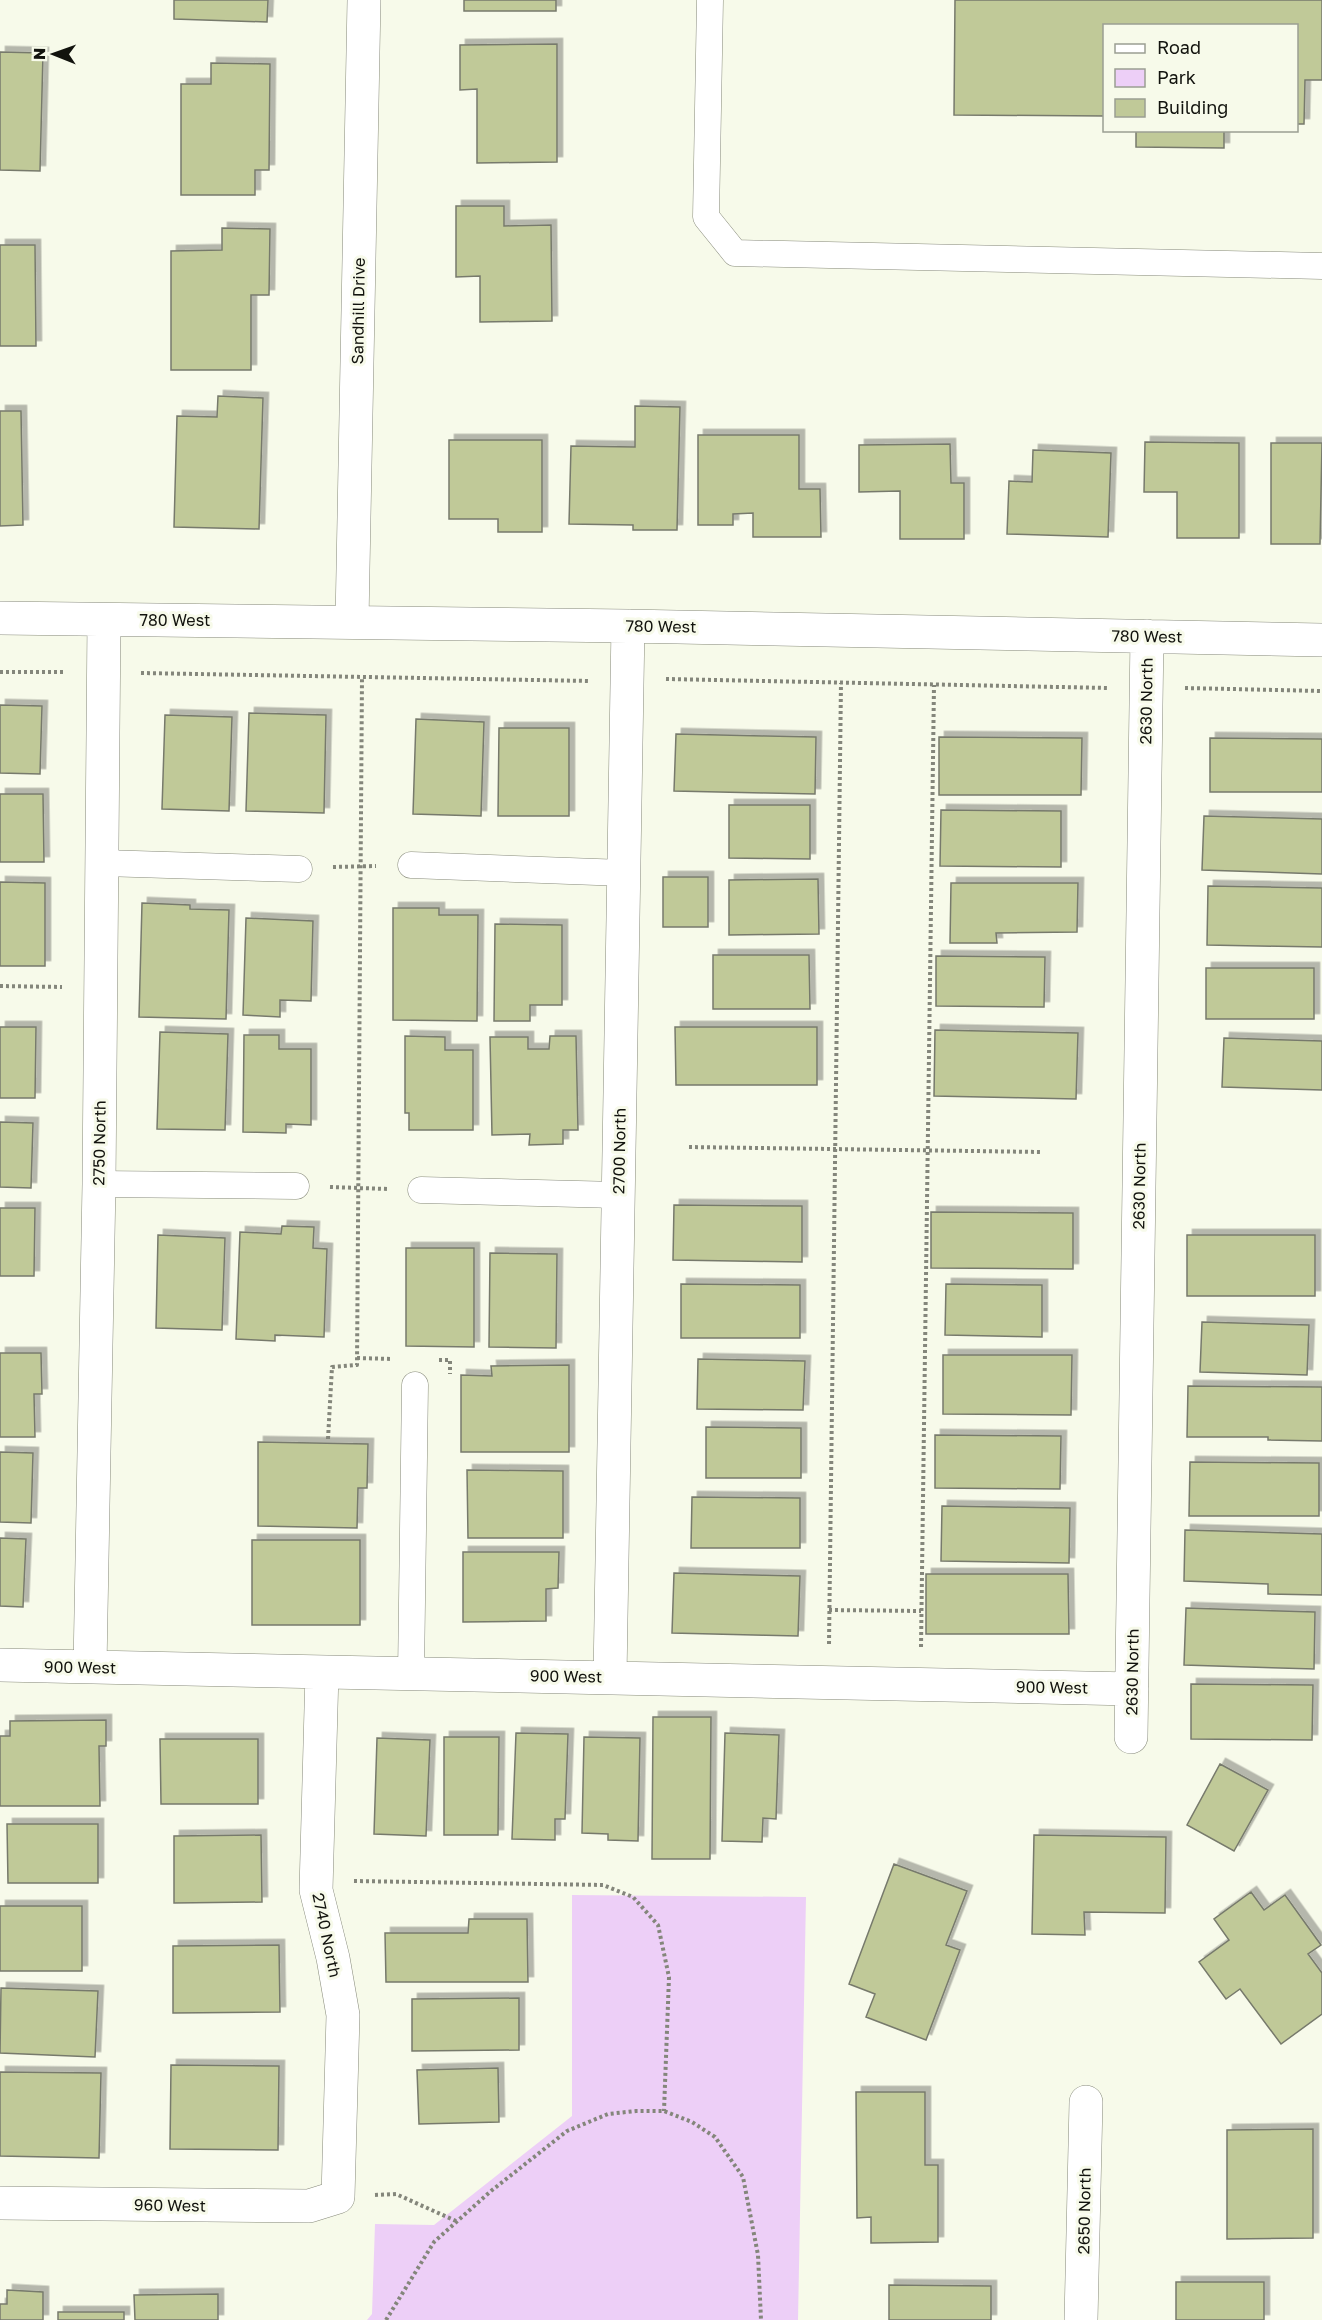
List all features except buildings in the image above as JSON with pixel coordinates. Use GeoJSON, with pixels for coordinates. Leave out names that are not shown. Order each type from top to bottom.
{"type":"FeatureCollection","features":[{"type":"Feature","properties":{"kind":"street","name":"Sandhill Drive"},"geometry":{"type":"LineString","coordinates":[[352,621],[364,0]]}},
{"type":"Feature","properties":{"kind":"street","name":"780 West"},"geometry":{"type":"LineString","coordinates":[[0,618],[352,621],[1322,640]]}},
{"type":"Feature","properties":{"kind":"street","name":"2750 North"},"geometry":{"type":"LineString","coordinates":[[90,1667],[99,1184],[104,620]]}},
{"type":"Feature","properties":{"kind":"street","name":"2700 North"},"geometry":{"type":"LineString","coordinates":[[610,1677],[628,626]]}},
{"type":"Feature","properties":{"kind":"street","name":"2630 North"},"geometry":{"type":"LineString","coordinates":[[1131,1737],[1147,636]]}},
{"type":"Feature","properties":{"kind":"street","name":"900 West"},"geometry":{"type":"LineString","coordinates":[[0,1665],[1132,1689]]}},
{"type":"Feature","properties":{"kind":"street","name":"2740 North"},"geometry":{"type":"LineString","coordinates":[[322,1672],[316,1890],[333,1958],[343,2015],[338,2197]]}},
{"type":"Feature","properties":{"kind":"street","name":"2650 North"},"geometry":{"type":"LineString","coordinates":[[1081,2320],[1086,2102]]}},
{"type":"Feature","properties":{"kind":"street","name":"960 West"},"geometry":{"type":"LineString","coordinates":[[0,2203],[309,2206],[338,2197]]}},
{"type":"Feature","properties":{"kind":"lane"},"geometry":{"type":"LineString","coordinates":[[710,0],[706,217],[735,253],[1322,266]]}},
{"type":"Feature","properties":{"kind":"lane"},"geometry":{"type":"LineString","coordinates":[[103,863],[299,869]]}},
{"type":"Feature","properties":{"kind":"lane"},"geometry":{"type":"LineString","coordinates":[[411,865],[624,873]]}},
{"type":"Feature","properties":{"kind":"lane"},"geometry":{"type":"LineString","coordinates":[[99,1184],[296,1186]]}},
{"type":"Feature","properties":{"kind":"lane"},"geometry":{"type":"LineString","coordinates":[[421,1190],[618,1195]]}},
{"type":"Feature","properties":{"kind":"lane"},"geometry":{"type":"LineString","coordinates":[[411,1674],[415,1385]]}},
{"type":"Feature","properties":{"kind":"path"},"geometry":{"type":"LineString","coordinates":[[0,672],[60,672]]}},
{"type":"Feature","properties":{"kind":"path"},"geometry":{"type":"LineString","coordinates":[[151,673],[579,681]]}},
{"type":"Feature","properties":{"kind":"path"},"geometry":{"type":"LineString","coordinates":[[328,1439],[332,1367],[357,1365],[362,677]]}},
{"type":"Feature","properties":{"kind":"path"},"geometry":{"type":"LineString","coordinates":[[674,679],[1105,688]]}},
{"type":"Feature","properties":{"kind":"path"},"geometry":{"type":"LineString","coordinates":[[829,1654],[841,683]]}},
{"type":"Feature","properties":{"kind":"path"},"geometry":{"type":"LineString","coordinates":[[921,1653],[934,685]]}},
{"type":"Feature","properties":{"kind":"path"},"geometry":{"type":"LineString","coordinates":[[1192,688],[1322,691]]}},
{"type":"Feature","properties":{"kind":"path"},"geometry":{"type":"LineString","coordinates":[[299,869],[411,865]]}},
{"type":"Feature","properties":{"kind":"path"},"geometry":{"type":"LineString","coordinates":[[0,986],[65,987]]}},
{"type":"Feature","properties":{"kind":"path"},"geometry":{"type":"LineString","coordinates":[[690,1147],[1042,1152]]}},
{"type":"Feature","properties":{"kind":"path"},"geometry":{"type":"LineString","coordinates":[[296,1186],[421,1190]]}},
{"type":"Feature","properties":{"kind":"path"},"geometry":{"type":"LineString","coordinates":[[830,1610],[921,1611]]}},
{"type":"Feature","properties":{"kind":"path"},"geometry":{"type":"LineString","coordinates":[[348,1880],[603,1885],[633,1897],[658,1925],[669,1977],[664,2111]]}},
{"type":"Feature","properties":{"kind":"path"},"geometry":{"type":"LineString","coordinates":[[386,2320],[434,2242],[456,2221],[567,2131],[608,2114],[664,2111],[692,2122],[714,2137],[743,2177],[758,2254],[761,2320]]}},
{"type":"Feature","properties":{"kind":"path"},"geometry":{"type":"LineString","coordinates":[[338,2197],[396,2194],[456,2221]]}},
{"type":"Feature","properties":{"kind":"green space"},"geometry":{"type":"Polygon","coordinates":[[[572,1895],[806,1897],[798,2320],[367,2320],[372,2314],[375,2224],[434,2225],[572,2116],[572,1895]]]}}]}
